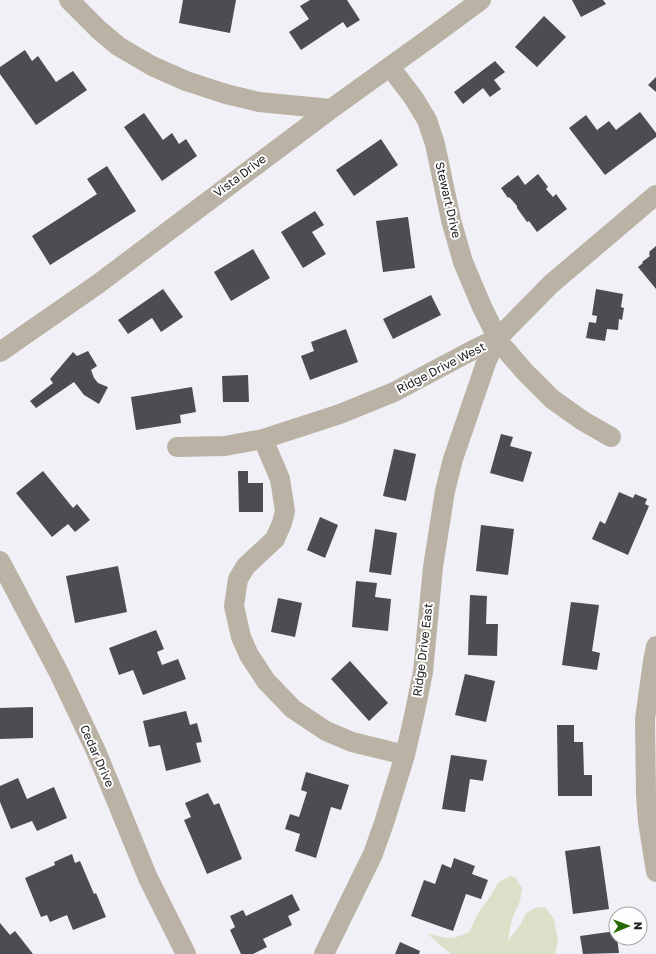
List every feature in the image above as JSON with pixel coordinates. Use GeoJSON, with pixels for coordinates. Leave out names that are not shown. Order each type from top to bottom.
{"type":"FeatureCollection","features":[{"type":"Feature","properties":{"kind":"street"},"geometry":{"type":"LineString","coordinates":[[69,0],[99,30],[118,46],[152,66],[186,81],[226,94],[259,102],[331,109]]}},
{"type":"Feature","properties":{"kind":"street","name":"Vista Drive"},"geometry":{"type":"LineString","coordinates":[[0,352],[98,284],[331,109],[481,0]]}},
{"type":"Feature","properties":{"kind":"street","name":"Stewart Drive"},"geometry":{"type":"LineString","coordinates":[[390,67],[413,97],[427,120],[435,144],[451,220],[463,262],[482,307],[500,343],[525,372],[552,399],[611,437]]}},
{"type":"Feature","properties":{"kind":"street","name":"Ridge Drive West"},"geometry":{"type":"LineString","coordinates":[[177,447],[225,446],[263,439],[340,414],[394,392],[472,350],[498,338],[551,284],[656,195]]}},
{"type":"Feature","properties":{"kind":"street","name":"Ridge Drive East"},"geometry":{"type":"LineString","coordinates":[[324,954],[373,854],[405,755],[423,672],[433,567],[445,491],[453,459],[487,360],[498,338]]}},
{"type":"Feature","properties":{"kind":"street"},"geometry":{"type":"LineString","coordinates":[[263,439],[280,479],[285,510],[282,523],[275,539],[246,566],[238,579],[234,606],[241,637],[248,655],[266,681],[293,709],[326,731],[352,742],[405,755]]}},
{"type":"Feature","properties":{"kind":"street","name":"Cedar Drive"},"geometry":{"type":"LineString","coordinates":[[0,561],[96,751],[148,878],[186,954]]}},
{"type":"Feature","properties":{"kind":"street"},"geometry":{"type":"LineString","coordinates":[[656,646],[645,726],[648,822],[656,872]]}},
{"type":"Feature","properties":{"kind":"green space"},"geometry":{"type":"Polygon","coordinates":[[[510,876],[516,878],[522,888],[520,901],[512,919],[508,940],[519,927],[526,913],[537,907],[546,908],[554,919],[558,941],[555,954],[451,954],[427,933],[453,938],[469,932],[478,913],[498,883],[510,876]]]}},
{"type":"Feature","properties":{"kind":"building"},"geometry":{"type":"Polygon","coordinates":[[[183,0],[236,0],[230,33],[179,23],[183,0]]]}},
{"type":"Feature","properties":{"kind":"building"},"geometry":{"type":"Polygon","coordinates":[[[310,0],[347,0],[360,20],[347,28],[343,22],[301,50],[289,32],[309,19],[300,6],[310,0]]]}},
{"type":"Feature","properties":{"kind":"building"},"geometry":{"type":"Polygon","coordinates":[[[572,0],[603,0],[606,4],[581,17],[572,0]]]}},
{"type":"Feature","properties":{"kind":"building"},"geometry":{"type":"Polygon","coordinates":[[[544,16],[566,37],[537,67],[515,47],[544,16]]]}},
{"type":"Feature","properties":{"kind":"building"},"geometry":{"type":"Polygon","coordinates":[[[25,50],[32,61],[38,56],[56,82],[73,71],[87,90],[36,125],[0,74],[0,67],[25,50]]]}},
{"type":"Feature","properties":{"kind":"building"},"geometry":{"type":"Polygon","coordinates":[[[495,61],[505,72],[494,80],[501,89],[490,97],[483,88],[463,104],[454,92],[495,61]]]}},
{"type":"Feature","properties":{"kind":"building"},"geometry":{"type":"Polygon","coordinates":[[[656,77],[656,92],[648,85],[656,77]]]}},
{"type":"Feature","properties":{"kind":"building"},"geometry":{"type":"Polygon","coordinates":[[[640,112],[656,133],[656,137],[605,175],[569,128],[586,115],[597,130],[609,121],[616,130],[640,112]]]}},
{"type":"Feature","properties":{"kind":"building"},"geometry":{"type":"Polygon","coordinates":[[[144,113],[163,140],[172,133],[179,144],[186,139],[197,156],[162,181],[124,127],[144,113]]]}},
{"type":"Feature","properties":{"kind":"building"},"geometry":{"type":"Polygon","coordinates":[[[381,139],[398,165],[354,196],[336,170],[381,139]]]}},
{"type":"Feature","properties":{"kind":"building"},"geometry":{"type":"Polygon","coordinates":[[[107,166],[136,211],[50,265],[32,236],[97,194],[87,179],[107,166]]]}},
{"type":"Feature","properties":{"kind":"building"},"geometry":{"type":"Polygon","coordinates":[[[538,174],[548,187],[546,189],[553,197],[556,194],[567,209],[537,232],[529,221],[527,222],[517,206],[509,197],[508,198],[501,188],[518,175],[525,185],[538,174]]]}},
{"type":"Feature","properties":{"kind":"building"},"geometry":{"type":"Polygon","coordinates":[[[315,211],[324,225],[312,232],[326,254],[303,268],[281,232],[315,211]]]}},
{"type":"Feature","properties":{"kind":"building"},"geometry":{"type":"Polygon","coordinates":[[[408,217],[415,268],[383,272],[376,221],[408,217]]]}},
{"type":"Feature","properties":{"kind":"building"},"geometry":{"type":"Polygon","coordinates":[[[656,246],[656,289],[638,267],[650,256],[649,252],[656,246]]]}},
{"type":"Feature","properties":{"kind":"building"},"geometry":{"type":"Polygon","coordinates":[[[253,249],[270,278],[231,301],[214,272],[253,249]]]}},
{"type":"Feature","properties":{"kind":"building"},"geometry":{"type":"Polygon","coordinates":[[[163,289],[183,317],[161,332],[152,318],[128,334],[118,320],[163,289]]]}},
{"type":"Feature","properties":{"kind":"building"},"geometry":{"type":"Polygon","coordinates":[[[596,289],[623,294],[621,307],[624,308],[622,320],[619,319],[618,330],[607,329],[605,341],[586,338],[589,322],[596,323],[597,316],[592,315],[596,289]]]}},
{"type":"Feature","properties":{"kind":"building"},"geometry":{"type":"Polygon","coordinates":[[[431,295],[441,315],[393,339],[383,319],[431,295]]]}},
{"type":"Feature","properties":{"kind":"building"},"geometry":{"type":"Polygon","coordinates":[[[346,329],[358,362],[310,380],[301,356],[314,351],[311,342],[346,329]]]}},
{"type":"Feature","properties":{"kind":"building"},"geometry":{"type":"Polygon","coordinates":[[[88,351],[97,366],[91,370],[94,378],[98,383],[108,387],[99,404],[84,395],[74,382],[36,408],[30,401],[53,383],[50,379],[73,352],[77,356],[88,351]]]}},
{"type":"Feature","properties":{"kind":"building"},"geometry":{"type":"Polygon","coordinates":[[[248,375],[249,402],[223,402],[222,376],[248,375]]]}},
{"type":"Feature","properties":{"kind":"building"},"geometry":{"type":"Polygon","coordinates":[[[192,387],[196,412],[180,415],[181,423],[136,430],[131,397],[192,387]]]}},
{"type":"Feature","properties":{"kind":"building"},"geometry":{"type":"Polygon","coordinates":[[[501,434],[513,437],[510,446],[532,452],[523,482],[490,473],[501,434]]]}},
{"type":"Feature","properties":{"kind":"building"},"geometry":{"type":"Polygon","coordinates":[[[394,449],[416,454],[406,501],[383,496],[394,449]]]}},
{"type":"Feature","properties":{"kind":"building"},"geometry":{"type":"Polygon","coordinates":[[[43,471],[73,508],[77,504],[90,520],[75,532],[68,524],[52,537],[16,493],[43,471]]]}},
{"type":"Feature","properties":{"kind":"building"},"geometry":{"type":"Polygon","coordinates":[[[238,471],[248,471],[248,483],[263,483],[263,512],[239,512],[238,471]]]}},
{"type":"Feature","properties":{"kind":"building"},"geometry":{"type":"Polygon","coordinates":[[[619,492],[633,498],[635,494],[647,499],[645,504],[649,506],[628,555],[592,539],[600,521],[605,524],[619,492]]]}},
{"type":"Feature","properties":{"kind":"building"},"geometry":{"type":"Polygon","coordinates":[[[320,517],[338,525],[325,558],[307,550],[320,517]]]}},
{"type":"Feature","properties":{"kind":"building"},"geometry":{"type":"Polygon","coordinates":[[[481,525],[514,529],[508,575],[476,571],[481,525]]]}},
{"type":"Feature","properties":{"kind":"building"},"geometry":{"type":"Polygon","coordinates":[[[375,529],[397,533],[391,575],[369,572],[375,529]]]}},
{"type":"Feature","properties":{"kind":"building"},"geometry":{"type":"Polygon","coordinates":[[[118,566],[127,612],[75,623],[66,576],[118,566]]]}},
{"type":"Feature","properties":{"kind":"building"},"geometry":{"type":"Polygon","coordinates":[[[356,581],[377,583],[375,597],[391,599],[388,631],[352,627],[356,581]]]}},
{"type":"Feature","properties":{"kind":"building"},"geometry":{"type":"Polygon","coordinates":[[[470,595],[487,596],[486,624],[498,624],[497,656],[468,655],[470,595]]]}},
{"type":"Feature","properties":{"kind":"building"},"geometry":{"type":"Polygon","coordinates":[[[278,598],[302,603],[295,637],[271,632],[278,598]]]}},
{"type":"Feature","properties":{"kind":"building"},"geometry":{"type":"Polygon","coordinates":[[[571,602],[599,605],[592,651],[600,653],[597,670],[562,665],[571,602]]]}},
{"type":"Feature","properties":{"kind":"building"},"geometry":{"type":"Polygon","coordinates":[[[156,630],[164,649],[157,652],[162,665],[178,659],[186,679],[143,695],[133,670],[119,675],[109,648],[156,630]]]}},
{"type":"Feature","properties":{"kind":"building"},"geometry":{"type":"Polygon","coordinates":[[[350,661],[388,703],[369,721],[331,679],[350,661]]]}},
{"type":"Feature","properties":{"kind":"building"},"geometry":{"type":"Polygon","coordinates":[[[465,674],[495,681],[486,722],[455,715],[465,674]]]}},
{"type":"Feature","properties":{"kind":"building"},"geometry":{"type":"Polygon","coordinates":[[[33,707],[33,738],[0,739],[0,708],[33,707]]]}},
{"type":"Feature","properties":{"kind":"building"},"geometry":{"type":"Polygon","coordinates":[[[186,711],[190,725],[197,723],[202,742],[196,743],[201,762],[166,771],[160,745],[149,747],[143,721],[186,711]]]}},
{"type":"Feature","properties":{"kind":"building"},"geometry":{"type":"Polygon","coordinates":[[[557,725],[574,725],[574,742],[583,742],[584,775],[592,775],[592,796],[558,796],[557,725]]]}},
{"type":"Feature","properties":{"kind":"building"},"geometry":{"type":"Polygon","coordinates":[[[451,755],[487,760],[483,781],[470,779],[465,812],[442,809],[451,755]]]}},
{"type":"Feature","properties":{"kind":"building"},"geometry":{"type":"Polygon","coordinates":[[[306,772],[349,785],[341,810],[331,807],[316,858],[295,851],[300,834],[285,829],[290,814],[299,817],[307,792],[301,790],[306,772]]]}},
{"type":"Feature","properties":{"kind":"building"},"geometry":{"type":"Polygon","coordinates":[[[18,778],[27,799],[54,787],[67,818],[37,831],[32,821],[11,829],[0,802],[0,786],[18,778]]]}},
{"type":"Feature","properties":{"kind":"building"},"geometry":{"type":"Polygon","coordinates":[[[208,793],[214,805],[219,803],[242,859],[207,874],[184,820],[191,817],[185,803],[208,793]]]}},
{"type":"Feature","properties":{"kind":"building"},"geometry":{"type":"Polygon","coordinates":[[[600,846],[608,909],[573,914],[565,851],[600,846]]]}},
{"type":"Feature","properties":{"kind":"building"},"geometry":{"type":"Polygon","coordinates":[[[72,854],[75,863],[80,861],[106,917],[73,930],[67,915],[50,922],[47,915],[41,917],[25,878],[55,865],[54,862],[72,854]]]}},
{"type":"Feature","properties":{"kind":"building"},"geometry":{"type":"Polygon","coordinates":[[[454,858],[475,866],[472,874],[488,880],[481,899],[466,894],[453,931],[411,916],[424,880],[435,884],[442,864],[451,868],[454,858]]]}},
{"type":"Feature","properties":{"kind":"building"},"geometry":{"type":"Polygon","coordinates":[[[292,894],[300,910],[288,916],[292,925],[263,939],[267,947],[253,954],[241,954],[230,930],[235,927],[230,916],[243,910],[246,916],[292,894]]]}},
{"type":"Feature","properties":{"kind":"building"},"geometry":{"type":"Polygon","coordinates":[[[0,923],[10,935],[15,931],[33,954],[0,954],[0,923]]]}},
{"type":"Feature","properties":{"kind":"building"},"geometry":{"type":"Polygon","coordinates":[[[608,932],[608,946],[618,946],[619,953],[583,954],[580,936],[608,932]]]}},
{"type":"Feature","properties":{"kind":"building"},"geometry":{"type":"Polygon","coordinates":[[[400,942],[420,951],[419,954],[395,954],[400,942]]]}}]}
